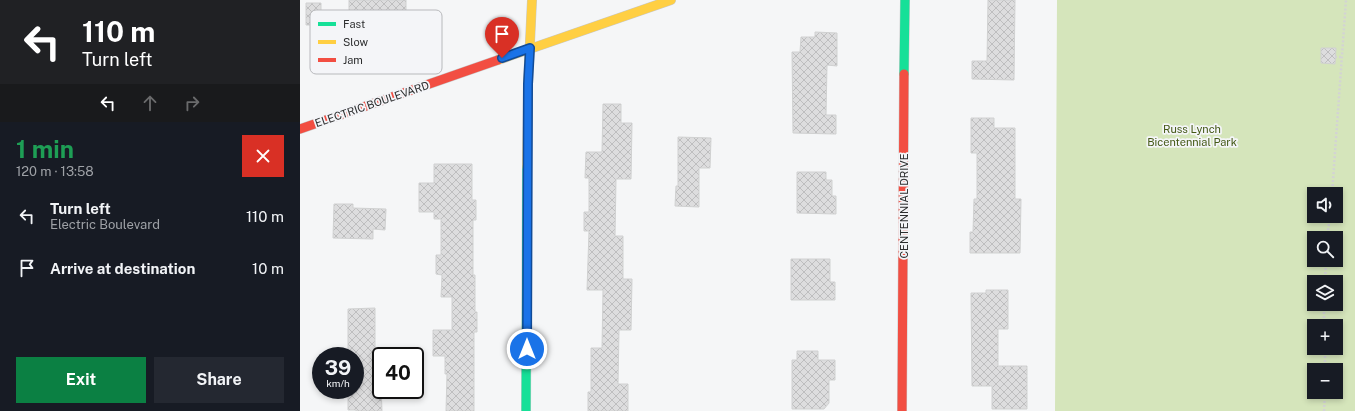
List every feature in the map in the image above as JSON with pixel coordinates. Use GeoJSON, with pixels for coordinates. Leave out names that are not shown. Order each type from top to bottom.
{"type":"FeatureCollection","features":[{"type":"Feature","properties":{"kind":"street"},"geometry":{"type":"LineString","coordinates":[[526,411],[528,92],[532,0]]}},
{"type":"Feature","properties":{"kind":"street","name":"ELECTRIC BOULEVARD"},"geometry":{"type":"LineString","coordinates":[[300,129],[671,0]]}},
{"type":"Feature","properties":{"kind":"street","name":"CENTENNIAL DRIVE"},"geometry":{"type":"LineString","coordinates":[[902,411],[905,0]]}},
{"type":"Feature","properties":{"kind":"path"},"geometry":{"type":"LineString","coordinates":[[1333,187],[1346,0]]}},
{"type":"Feature","properties":{"kind":"path"},"geometry":{"type":"LineString","coordinates":[[1335,57],[1342,57]]}},
{"type":"Feature","properties":{"kind":"path"},"geometry":{"type":"LineString","coordinates":[[1324,411],[1325,399]]}},
{"type":"Feature","properties":{"kind":"green space","name":"Russ Lynch Bicentennial Park"},"geometry":{"type":"Polygon","coordinates":[[[1057,0],[1355,0],[1355,411],[1055,411],[1057,0]]]}},
{"type":"Feature","properties":{"kind":"building"},"geometry":{"type":"Polygon","coordinates":[[[349,0],[406,0],[406,10],[349,10],[349,0]]]}},
{"type":"Feature","properties":{"kind":"building"},"geometry":{"type":"Polygon","coordinates":[[[988,0],[1015,0],[1014,80],[972,79],[972,61],[987,61],[988,0]]]}},
{"type":"Feature","properties":{"kind":"building"},"geometry":{"type":"Polygon","coordinates":[[[306,3],[321,3],[321,10],[310,10],[310,25],[306,25],[306,3]]]}},
{"type":"Feature","properties":{"kind":"building"},"geometry":{"type":"Polygon","coordinates":[[[815,32],[837,33],[837,66],[827,65],[826,115],[836,115],[836,134],[793,133],[792,52],[800,52],[801,37],[815,37],[815,32]]]}},
{"type":"Feature","properties":{"kind":"building"},"geometry":{"type":"Polygon","coordinates":[[[1321,48],[1336,48],[1335,64],[1321,63],[1321,48]]]}},
{"type":"Feature","properties":{"kind":"building"},"geometry":{"type":"Polygon","coordinates":[[[603,104],[621,104],[621,123],[632,123],[631,179],[616,179],[615,236],[623,236],[623,279],[632,279],[631,330],[619,330],[618,384],[628,384],[628,411],[588,411],[588,392],[591,392],[591,348],[602,348],[603,290],[587,290],[589,231],[584,231],[584,212],[589,212],[589,178],[585,178],[586,152],[602,152],[603,104]]]}},
{"type":"Feature","properties":{"kind":"building"},"geometry":{"type":"Polygon","coordinates":[[[971,118],[994,118],[994,128],[1015,128],[1015,199],[1021,199],[1020,253],[970,253],[970,232],[973,232],[974,199],[977,199],[977,153],[971,153],[971,118]]]}},
{"type":"Feature","properties":{"kind":"building"},"geometry":{"type":"Polygon","coordinates":[[[678,137],[711,138],[710,168],[699,168],[699,207],[675,206],[676,186],[678,186],[678,137]]]}},
{"type":"Feature","properties":{"kind":"building"},"geometry":{"type":"Polygon","coordinates":[[[434,164],[472,164],[472,200],[476,200],[476,220],[473,220],[473,275],[475,275],[475,312],[477,312],[477,332],[474,332],[474,411],[446,411],[447,374],[445,374],[445,356],[433,356],[433,330],[452,330],[452,297],[441,297],[442,275],[436,274],[436,255],[441,255],[441,219],[434,219],[434,212],[419,212],[419,183],[434,183],[434,164]]]}},
{"type":"Feature","properties":{"kind":"building"},"geometry":{"type":"Polygon","coordinates":[[[797,172],[826,172],[826,180],[832,180],[832,196],[836,196],[836,214],[797,213],[797,172]]]}},
{"type":"Feature","properties":{"kind":"building"},"geometry":{"type":"Polygon","coordinates":[[[334,204],[353,204],[353,208],[386,209],[385,230],[373,229],[373,239],[333,238],[334,204]]]}},
{"type":"Feature","properties":{"kind":"building"},"geometry":{"type":"Polygon","coordinates":[[[791,259],[830,259],[830,282],[835,282],[835,300],[791,300],[791,259]]]}},
{"type":"Feature","properties":{"kind":"building"},"geometry":{"type":"Polygon","coordinates":[[[986,290],[1008,290],[1008,329],[998,329],[998,366],[1027,366],[1027,409],[992,409],[992,386],[972,386],[971,293],[986,293],[986,290]]]}},
{"type":"Feature","properties":{"kind":"building"},"geometry":{"type":"Polygon","coordinates":[[[375,308],[375,347],[372,347],[372,399],[382,399],[382,411],[348,410],[348,399],[364,399],[364,347],[348,347],[348,309],[375,308]]]}},
{"type":"Feature","properties":{"kind":"building"},"geometry":{"type":"Polygon","coordinates":[[[797,351],[818,351],[818,360],[835,360],[835,380],[829,380],[829,403],[824,409],[792,409],[792,360],[797,360],[797,351]]]}},
{"type":"Feature","properties":{"kind":"traffic: fast"},"geometry":{"type":"LineString","coordinates":[[904,74],[905,0]]}},
{"type":"Feature","properties":{"kind":"traffic: fast"},"geometry":{"type":"LineString","coordinates":[[526,411],[527,167]]}},
{"type":"Feature","properties":{"kind":"traffic: slow"},"geometry":{"type":"LineString","coordinates":[[527,167],[528,84],[532,0]]}},
{"type":"Feature","properties":{"kind":"traffic: slow"},"geometry":{"type":"LineString","coordinates":[[498,60],[671,0]]}},
{"type":"Feature","properties":{"kind":"traffic: jam"},"geometry":{"type":"LineString","coordinates":[[300,129],[498,60]]}},
{"type":"Feature","properties":{"kind":"traffic: jam"},"geometry":{"type":"LineString","coordinates":[[902,411],[904,74]]}},
{"type":"Feature","properties":{"kind":"route"},"geometry":{"type":"LineString","coordinates":[[502,58],[530,48],[528,84],[527,349]]}}]}
